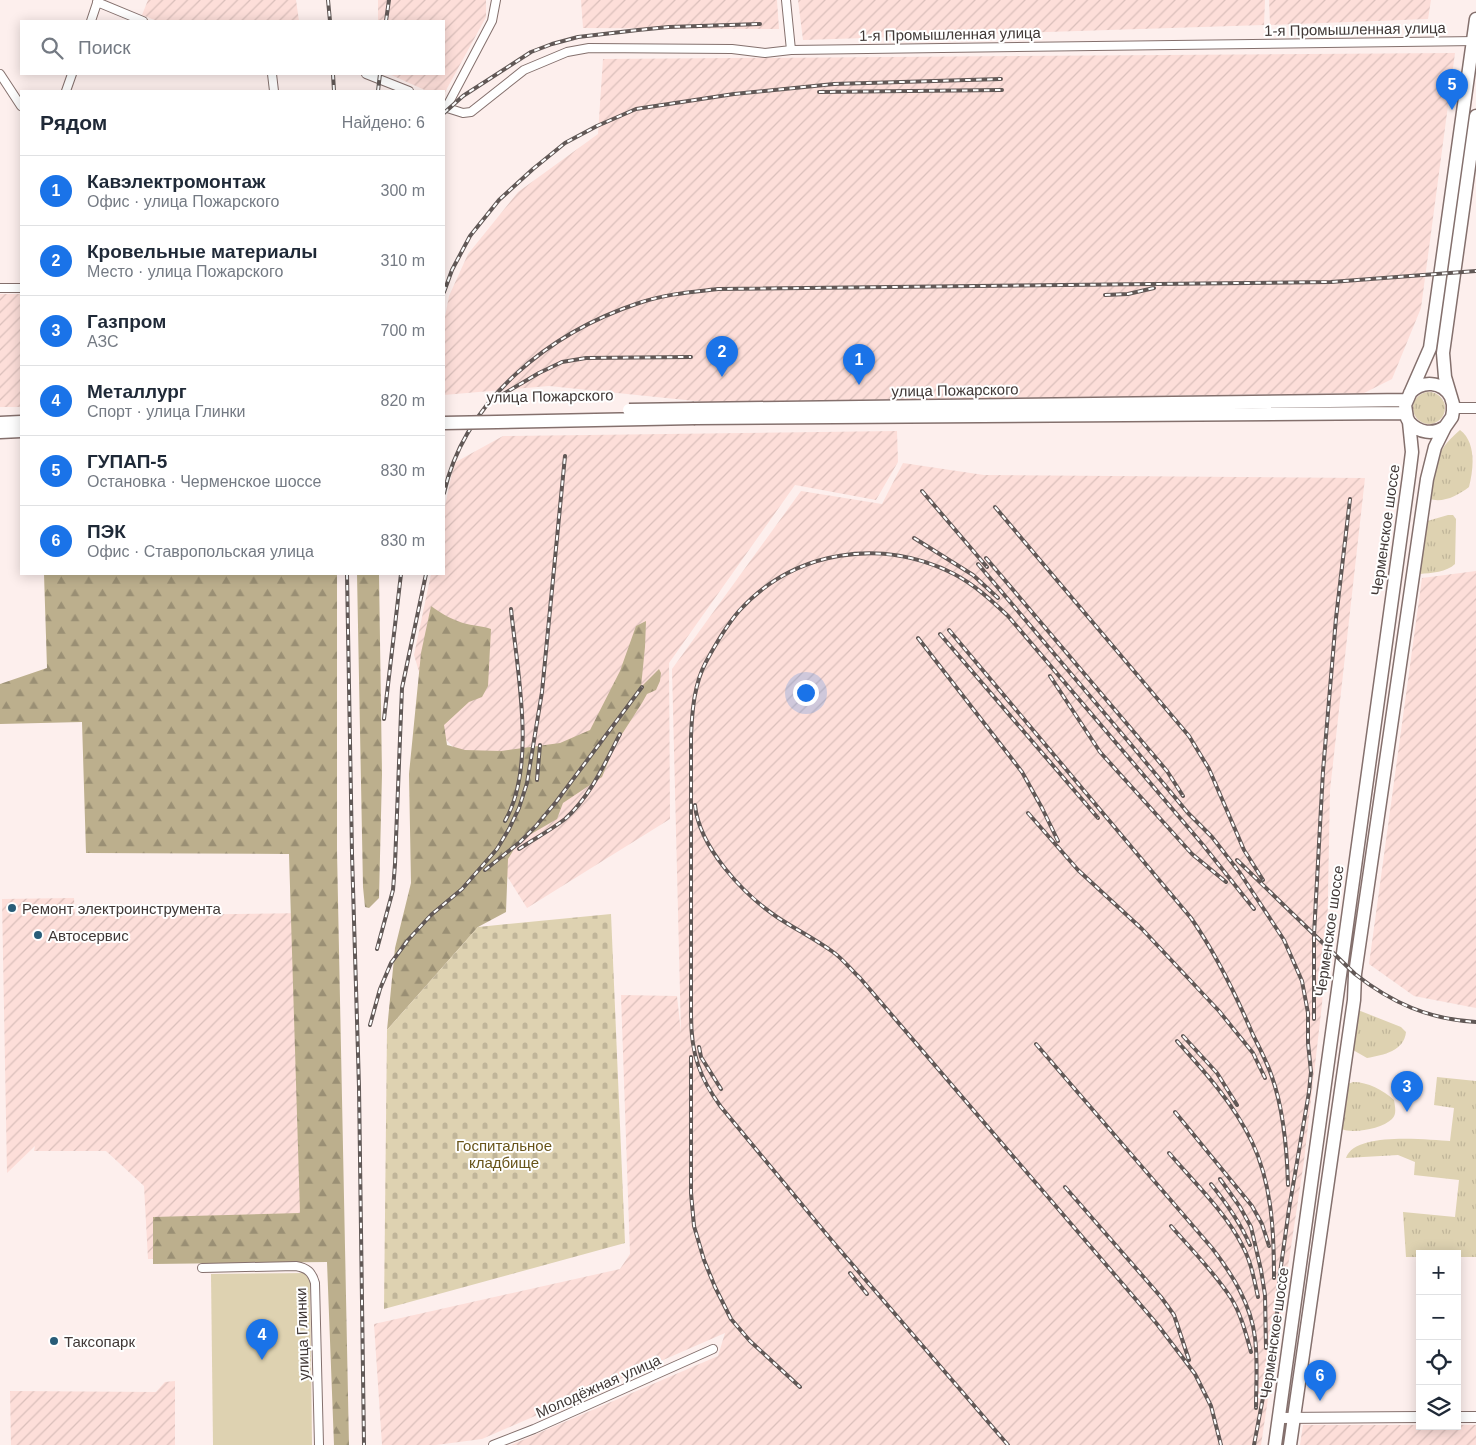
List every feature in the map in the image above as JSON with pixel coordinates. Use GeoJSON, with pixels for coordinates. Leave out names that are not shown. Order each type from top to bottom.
{"type":"FeatureCollection","features":[{"type":"Feature","properties":{"kind":"main road","name":"Черменское шоссе"},"geometry":{"type":"LineString","coordinates":[[1275,1445],[1409,476],[1412,452],[1408,408],[1430,348],[1476,19]]}},
{"type":"Feature","properties":{"kind":"main road"},"geometry":{"type":"LineString","coordinates":[[1453,404],[1445,377],[1443,353],[1476,116]]}},
{"type":"Feature","properties":{"kind":"main road"},"geometry":{"type":"LineString","coordinates":[[1445,427],[1433,432],[1418,430],[1408,408],[1419,386],[1431,384],[1443,388],[1453,404]]}},
{"type":"Feature","properties":{"kind":"main road","name":"Черменское шоссе"},"geometry":{"type":"LineString","coordinates":[[1290,1445],[1354,1000],[1355,974],[1427,479],[1435,447],[1452,417],[1453,404]]}},
{"type":"Feature","properties":{"kind":"main road","name":"улица Пожарского"},"geometry":{"type":"LineString","coordinates":[[445,414],[694,414],[1408,408]]}},
{"type":"Feature","properties":{"kind":"main road","name":"улица Пожарского"},"geometry":{"type":"LineString","coordinates":[[445,422],[694,414]]}},
{"type":"Feature","properties":{"kind":"main road"},"geometry":{"type":"LineString","coordinates":[[0,423],[20,422]]}},
{"type":"Feature","properties":{"kind":"main road"},"geometry":{"type":"LineString","coordinates":[[0,432],[20,431]]}},
{"type":"Feature","properties":{"kind":"street"},"geometry":{"type":"LineString","coordinates":[[445,108],[492,21],[496,0]]}},
{"type":"Feature","properties":{"kind":"street"},"geometry":{"type":"LineString","coordinates":[[786,0],[791,50]]}},
{"type":"Feature","properties":{"kind":"street"},"geometry":{"type":"LineString","coordinates":[[91,20],[98,1],[142,20]]}},
{"type":"Feature","properties":{"kind":"street","name":"1-я Промышленная улица"},"geometry":{"type":"LineString","coordinates":[[445,108],[463,113],[471,112],[524,70],[567,52],[589,48],[732,49],[765,53],[791,50],[1474,41]]}},
{"type":"Feature","properties":{"kind":"street"},"geometry":{"type":"LineString","coordinates":[[0,74],[20,104]]}},
{"type":"Feature","properties":{"kind":"street"},"geometry":{"type":"LineString","coordinates":[[66,90],[72,75]]}},
{"type":"Feature","properties":{"kind":"street"},"geometry":{"type":"LineString","coordinates":[[272,75],[274,90]]}},
{"type":"Feature","properties":{"kind":"street"},"geometry":{"type":"LineString","coordinates":[[369,75],[406,90]]}},
{"type":"Feature","properties":{"kind":"street"},"geometry":{"type":"LineString","coordinates":[[0,288],[20,288]]}},
{"type":"Feature","properties":{"kind":"street"},"geometry":{"type":"LineString","coordinates":[[1453,404],[1476,408]]}},
{"type":"Feature","properties":{"kind":"street","name":"улица Глинки"},"geometry":{"type":"LineString","coordinates":[[202,1268],[296,1266],[303,1267],[312,1275],[315,1283],[319,1445]]}},
{"type":"Feature","properties":{"kind":"street","name":"Молодёжная улица"},"geometry":{"type":"LineString","coordinates":[[493,1445],[534,1429],[713,1349]]}},
{"type":"Feature","properties":{"kind":"street"},"geometry":{"type":"LineString","coordinates":[[1279,1418],[1416,1417]]}},
{"type":"Feature","properties":{"kind":"street"},"geometry":{"type":"LineString","coordinates":[[1461,1417],[1476,1417]]}},
{"type":"Feature","properties":{"kind":"shaded area"},"geometry":{"type":"Polygon","coordinates":[[[148,0],[296,0],[299,20],[154,20],[142,15],[148,0]]]}},
{"type":"Feature","properties":{"kind":"shaded area"},"geometry":{"type":"Polygon","coordinates":[[[378,0],[486,0],[486,17],[445,92],[445,90],[425,90],[391,75],[445,75],[445,20],[378,20],[378,0]]]}},
{"type":"Feature","properties":{"kind":"shaded area"},"geometry":{"type":"Polygon","coordinates":[[[581,0],[777,0],[779,29],[583,28],[581,0]]]}},
{"type":"Feature","properties":{"kind":"shaded area"},"geometry":{"type":"Polygon","coordinates":[[[798,0],[1265,0],[1264,25],[803,40],[798,0]]]}},
{"type":"Feature","properties":{"kind":"shaded area"},"geometry":{"type":"Polygon","coordinates":[[[1269,0],[1431,0],[1428,19],[1270,25],[1269,0]]]}},
{"type":"Feature","properties":{"kind":"shaded area"},"geometry":{"type":"Polygon","coordinates":[[[1455,53],[1421,308],[1392,379],[1364,393],[705,402],[549,386],[445,395],[445,317],[449,296],[468,254],[518,192],[598,134],[603,59],[1455,53]]]}},
{"type":"Feature","properties":{"kind":"shaded area"},"geometry":{"type":"Polygon","coordinates":[[[0,294],[20,294],[20,407],[0,407],[0,294]]]}},
{"type":"Feature","properties":{"kind":"shaded area"},"geometry":{"type":"Polygon","coordinates":[[[897,431],[898,462],[876,500],[795,485],[669,663],[670,819],[527,908],[498,862],[454,748],[436,729],[414,655],[431,575],[445,575],[445,506],[454,463],[503,436],[897,431]]]}},
{"type":"Feature","properties":{"kind":"shaded area"},"geometry":{"type":"Polygon","coordinates":[[[903,463],[984,475],[1365,478],[1330,790],[1327,947],[1322,1004],[1304,1161],[1261,1445],[511,1445],[718,1356],[725,1333],[482,1439],[436,1445],[382,1445],[374,1324],[620,1269],[630,1254],[621,995],[677,996],[681,1033],[672,669],[801,491],[882,504],[903,463]]]}},
{"type":"Feature","properties":{"kind":"shaded area"},"geometry":{"type":"Polygon","coordinates":[[[1476,571],[1476,1008],[1414,996],[1369,964],[1422,578],[1476,571]]]}},
{"type":"Feature","properties":{"kind":"shaded area"},"geometry":{"type":"Polygon","coordinates":[[[74,898],[75,916],[310,913],[323,1257],[148,1259],[144,1186],[106,1151],[34,1151],[35,1146],[7,1173],[2,899],[74,898]]]}},
{"type":"Feature","properties":{"kind":"shaded area"},"geometry":{"type":"Polygon","coordinates":[[[175,1381],[175,1445],[11,1445],[10,1391],[156,1392],[165,1382],[175,1381]]]}},
{"type":"Feature","properties":{"kind":"shaded area"},"geometry":{"type":"Polygon","coordinates":[[[1303,1425],[1416,1425],[1416,1430],[1461,1430],[1461,1425],[1476,1425],[1476,1445],[1300,1445],[1303,1425]]]}},
{"type":"Feature","properties":{"kind":"green space"},"geometry":{"type":"Polygon","coordinates":[[[1429,392],[1440,397],[1445,408],[1440,419],[1429,424],[1418,419],[1413,408],[1418,397],[1429,392]]]}},
{"type":"Feature","properties":{"kind":"green space"},"geometry":{"type":"Polygon","coordinates":[[[1460,430],[1469,441],[1471,448],[1473,463],[1469,487],[1450,498],[1440,500],[1429,499],[1434,469],[1440,453],[1451,438],[1460,430]]]}},
{"type":"Feature","properties":{"kind":"green space"},"geometry":{"type":"Polygon","coordinates":[[[1453,515],[1456,519],[1455,564],[1452,567],[1434,573],[1420,574],[1424,522],[1453,515]]]}},
{"type":"Feature","properties":{"kind":"green space"},"geometry":{"type":"Polygon","coordinates":[[[44,575],[337,575],[337,851],[349,1445],[334,1445],[327,1262],[153,1264],[153,1217],[300,1213],[289,854],[86,853],[82,722],[0,724],[0,684],[47,668],[44,575]]]}},
{"type":"Feature","properties":{"kind":"green space"},"geometry":{"type":"Polygon","coordinates":[[[357,575],[379,575],[382,774],[379,898],[369,908],[365,907],[363,887],[357,575]]]}},
{"type":"Feature","properties":{"kind":"green space"},"geometry":{"type":"Polygon","coordinates":[[[431,606],[457,621],[491,629],[488,686],[482,697],[469,702],[444,725],[447,745],[465,750],[501,751],[560,743],[590,730],[620,671],[636,626],[646,621],[641,687],[659,669],[661,673],[656,690],[647,694],[615,745],[602,777],[563,803],[557,819],[519,841],[508,859],[506,912],[478,927],[387,1030],[395,948],[411,883],[409,774],[421,653],[431,606]]]}},
{"type":"Feature","properties":{"kind":"green space","name":"Госпитальное кладбище"},"geometry":{"type":"Polygon","coordinates":[[[611,914],[625,1243],[384,1309],[387,1030],[478,927],[611,914]]]}},
{"type":"Feature","properties":{"kind":"green space"},"geometry":{"type":"Polygon","coordinates":[[[1358,1010],[1401,1027],[1406,1032],[1401,1044],[1392,1051],[1367,1058],[1353,1050],[1358,1010]]]}},
{"type":"Feature","properties":{"kind":"green space"},"geometry":{"type":"Polygon","coordinates":[[[1437,1077],[1476,1081],[1476,1257],[1461,1257],[1461,1250],[1416,1250],[1416,1257],[1406,1257],[1403,1212],[1455,1217],[1459,1180],[1414,1175],[1415,1162],[1398,1155],[1346,1158],[1352,1149],[1377,1140],[1450,1141],[1454,1108],[1434,1105],[1437,1077]]]}},
{"type":"Feature","properties":{"kind":"green space"},"geometry":{"type":"Polygon","coordinates":[[[1353,1082],[1375,1087],[1394,1100],[1394,1117],[1387,1123],[1367,1130],[1353,1131],[1341,1129],[1346,1085],[1353,1082]]]}},
{"type":"Feature","properties":{"kind":"green space"},"geometry":{"type":"Polygon","coordinates":[[[310,1273],[312,1445],[213,1445],[211,1274],[310,1273]]]}},
{"type":"Feature","properties":{"kind":"railway"},"geometry":{"type":"LineString","coordinates":[[328,0],[330,20]]}},
{"type":"Feature","properties":{"kind":"railway"},"geometry":{"type":"LineString","coordinates":[[386,20],[389,0]]}},
{"type":"Feature","properties":{"kind":"railway"},"geometry":{"type":"LineString","coordinates":[[445,112],[463,96],[531,52],[552,44],[578,37],[669,27],[760,24]]}},
{"type":"Feature","properties":{"kind":"railway"},"geometry":{"type":"LineString","coordinates":[[333,75],[334,90]]}},
{"type":"Feature","properties":{"kind":"railway"},"geometry":{"type":"LineString","coordinates":[[378,90],[380,75]]}},
{"type":"Feature","properties":{"kind":"railway"},"geometry":{"type":"LineString","coordinates":[[445,289],[452,270],[470,236],[499,200],[565,143],[597,126],[636,109],[734,94],[834,84],[1001,79]]}},
{"type":"Feature","properties":{"kind":"railway"},"geometry":{"type":"LineString","coordinates":[[819,92],[1002,90]]}},
{"type":"Feature","properties":{"kind":"railway"},"geometry":{"type":"LineString","coordinates":[[445,490],[455,459],[471,428],[492,399],[516,374],[544,351],[574,332],[606,316],[659,297],[718,289],[1331,282],[1476,271]]}},
{"type":"Feature","properties":{"kind":"railway"},"geometry":{"type":"LineString","coordinates":[[1105,295],[1128,294],[1154,288]]}},
{"type":"Feature","properties":{"kind":"railway"},"geometry":{"type":"LineString","coordinates":[[500,396],[562,362],[586,358],[691,357]]}},
{"type":"Feature","properties":{"kind":"railway"},"geometry":{"type":"LineString","coordinates":[[370,1025],[380,989],[391,963],[408,940],[431,915],[462,889],[497,849],[519,808],[527,783],[542,692],[565,456]]}},
{"type":"Feature","properties":{"kind":"railway"},"geometry":{"type":"LineString","coordinates":[[922,491],[987,567]]}},
{"type":"Feature","properties":{"kind":"railway"},"geometry":{"type":"LineString","coordinates":[[1314,1019],[1314,935],[1323,771],[1336,618],[1350,499]]}},
{"type":"Feature","properties":{"kind":"railway"},"geometry":{"type":"LineString","coordinates":[[995,507],[1189,736],[1209,769],[1244,850],[1263,880]]}},
{"type":"Feature","properties":{"kind":"railway"},"geometry":{"type":"LineString","coordinates":[[914,538],[973,575],[998,598]]}},
{"type":"Feature","properties":{"kind":"railway"},"geometry":{"type":"LineString","coordinates":[[1008,1445],[833,1242],[721,1107],[702,1075],[695,1053],[691,1029],[691,736],[694,698],[702,671],[721,636],[739,611],[761,590],[786,574],[812,563],[840,556],[869,553],[898,556],[926,562],[954,574],[976,588],[1008,616],[1203,845],[1254,909]]}},
{"type":"Feature","properties":{"kind":"railway"},"geometry":{"type":"LineString","coordinates":[[986,558],[1167,771],[1183,796]]}},
{"type":"Feature","properties":{"kind":"railway"},"geometry":{"type":"LineString","coordinates":[[978,564],[1188,813],[1212,837],[1240,873],[1284,940],[1302,981],[1308,1013],[1308,1043],[1311,1072],[1309,1092],[1289,1209],[1268,1371],[1254,1445]]}},
{"type":"Feature","properties":{"kind":"railway"},"geometry":{"type":"LineString","coordinates":[[347,575],[352,854],[359,1087],[364,1445]]}},
{"type":"Feature","properties":{"kind":"railway"},"geometry":{"type":"LineString","coordinates":[[384,719],[401,575]]}},
{"type":"Feature","properties":{"kind":"railway"},"geometry":{"type":"LineString","coordinates":[[377,949],[393,890],[402,688],[426,575]]}},
{"type":"Feature","properties":{"kind":"railway"},"geometry":{"type":"LineString","coordinates":[[505,821],[515,798],[523,746],[520,689],[511,609]]}},
{"type":"Feature","properties":{"kind":"railway"},"geometry":{"type":"LineString","coordinates":[[949,630],[1191,918],[1209,946],[1233,990],[1272,1077],[1284,1130],[1288,1185]]}},
{"type":"Feature","properties":{"kind":"railway"},"geometry":{"type":"LineString","coordinates":[[940,634],[1098,818]]}},
{"type":"Feature","properties":{"kind":"railway"},"geometry":{"type":"LineString","coordinates":[[918,638],[1022,772],[1058,841]]}},
{"type":"Feature","properties":{"kind":"railway"},"geometry":{"type":"LineString","coordinates":[[1050,676],[1100,752],[1192,854],[1226,882]]}},
{"type":"Feature","properties":{"kind":"railway"},"geometry":{"type":"LineString","coordinates":[[485,870],[520,842],[536,826],[642,687]]}},
{"type":"Feature","properties":{"kind":"railway"},"geometry":{"type":"LineString","coordinates":[[519,849],[560,823],[582,801],[620,734]]}},
{"type":"Feature","properties":{"kind":"railway"},"geometry":{"type":"LineString","coordinates":[[537,780],[540,745]]}},
{"type":"Feature","properties":{"kind":"railway"},"geometry":{"type":"LineString","coordinates":[[695,805],[698,821],[705,837],[714,853],[737,883],[777,917],[837,955],[860,978],[1157,1324],[1195,1374],[1211,1406],[1221,1445]]}},
{"type":"Feature","properties":{"kind":"railway"},"geometry":{"type":"LineString","coordinates":[[1028,813],[1078,870],[1142,929],[1219,1011],[1253,1053],[1265,1078]]}},
{"type":"Feature","properties":{"kind":"railway"},"geometry":{"type":"LineString","coordinates":[[1237,860],[1355,974],[1369,984],[1411,1008],[1442,1017],[1476,1022]]}},
{"type":"Feature","properties":{"kind":"railway"},"geometry":{"type":"LineString","coordinates":[[1183,1036],[1217,1073],[1237,1105]]}},
{"type":"Feature","properties":{"kind":"railway"},"geometry":{"type":"LineString","coordinates":[[1177,1041],[1228,1102],[1245,1128],[1259,1158],[1268,1191],[1272,1226],[1274,1278]]}},
{"type":"Feature","properties":{"kind":"railway"},"geometry":{"type":"LineString","coordinates":[[1036,1044],[1212,1248],[1227,1268],[1240,1290],[1253,1325],[1256,1355],[1256,1408]]}},
{"type":"Feature","properties":{"kind":"railway"},"geometry":{"type":"LineString","coordinates":[[699,1047],[701,1057],[721,1089]]}},
{"type":"Feature","properties":{"kind":"railway"},"geometry":{"type":"LineString","coordinates":[[691,1057],[691,1193],[694,1226],[704,1260],[731,1319],[750,1341],[800,1387]]}},
{"type":"Feature","properties":{"kind":"railway"},"geometry":{"type":"LineString","coordinates":[[1175,1112],[1252,1206],[1262,1224],[1269,1246]]}},
{"type":"Feature","properties":{"kind":"railway"},"geometry":{"type":"LineString","coordinates":[[1169,1153],[1218,1209],[1235,1233],[1248,1257],[1258,1297]]}},
{"type":"Feature","properties":{"kind":"railway"},"geometry":{"type":"LineString","coordinates":[[1220,1179],[1240,1207],[1251,1227],[1265,1295],[1266,1348]]}},
{"type":"Feature","properties":{"kind":"railway"},"geometry":{"type":"LineString","coordinates":[[1211,1184],[1233,1213],[1250,1245]]}},
{"type":"Feature","properties":{"kind":"railway"},"geometry":{"type":"LineString","coordinates":[[1065,1187],[1161,1297],[1174,1315],[1189,1360]]}},
{"type":"Feature","properties":{"kind":"railway"},"geometry":{"type":"LineString","coordinates":[[1171,1226],[1210,1270],[1235,1304],[1251,1352]]}},
{"type":"Feature","properties":{"kind":"railway"},"geometry":{"type":"LineString","coordinates":[[850,1273],[867,1294]]}},
{"type":"Feature","properties":{"kind":"place","name":"ГУПАП-5"},"geometry":{"type":"Point","coordinates":[1452,110]}},
{"type":"Feature","properties":{"kind":"place","name":"Кровельные материалы"},"geometry":{"type":"Point","coordinates":[722,377]}},
{"type":"Feature","properties":{"kind":"place","name":"Кавэлектромонтаж"},"geometry":{"type":"Point","coordinates":[859,385]}},
{"type":"Feature","properties":{"kind":"place","name":"Ремонт электроинструмента"},"geometry":{"type":"Point","coordinates":[12,908]}},
{"type":"Feature","properties":{"kind":"place","name":"Автосервис"},"geometry":{"type":"Point","coordinates":[38,935]}},
{"type":"Feature","properties":{"kind":"place","name":"Газпром"},"geometry":{"type":"Point","coordinates":[1407,1112]}},
{"type":"Feature","properties":{"kind":"place","name":"Таксопарк"},"geometry":{"type":"Point","coordinates":[54,1341]}},
{"type":"Feature","properties":{"kind":"place","name":"Металлург"},"geometry":{"type":"Point","coordinates":[262,1360]}},
{"type":"Feature","properties":{"kind":"place","name":"ПЭК"},"geometry":{"type":"Point","coordinates":[1320,1401]}}]}
